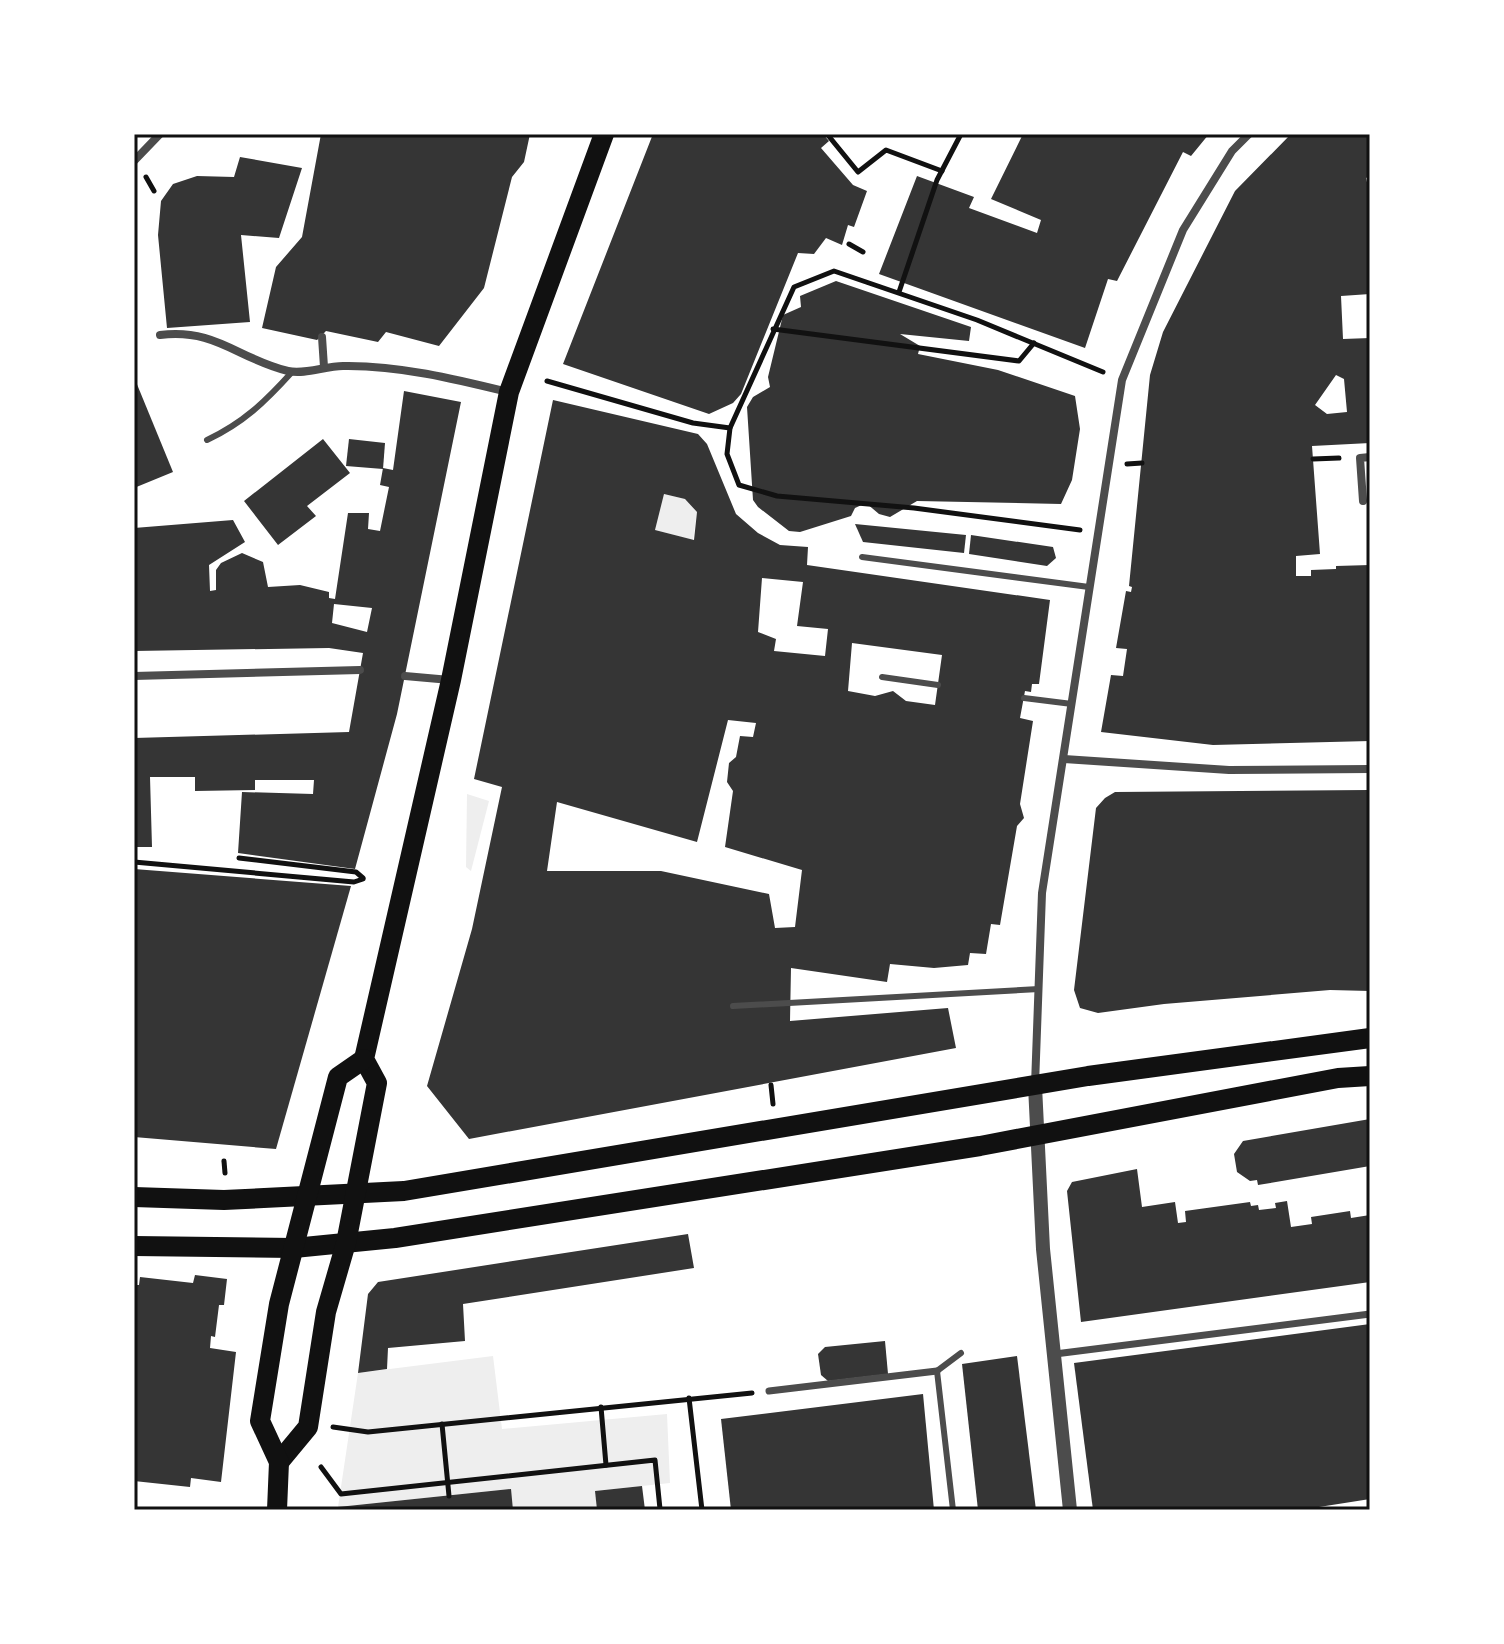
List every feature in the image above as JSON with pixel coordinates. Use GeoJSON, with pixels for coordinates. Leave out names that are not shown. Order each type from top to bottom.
{"type":"FeatureCollection","features":[{"type":"Feature","properties":{"kind":"main road"},"geometry":{"type":"LineString","coordinates":[[279,1462],[308,1427],[326,1312],[346,1243],[377,1083],[364,1059],[451,680],[481,514],[509,392],[604,134]]}},
{"type":"Feature","properties":{"kind":"main road"},"geometry":{"type":"LineString","coordinates":[[134,1197],[195,1201],[404,1191],[1035,1086],[1370,1038]]}},
{"type":"Feature","properties":{"kind":"main road"},"geometry":{"type":"LineString","coordinates":[[277,1510],[279,1462],[260,1421],[279,1304],[338,1077],[364,1059]]}},
{"type":"Feature","properties":{"kind":"main road"},"geometry":{"type":"LineString","coordinates":[[134,1246],[294,1248],[346,1243],[539,1216],[1038,1134],[1338,1078],[1370,1076]]}},
{"type":"Feature","properties":{"kind":"street"},"geometry":{"type":"LineString","coordinates":[[134,161],[160,134]]}},
{"type":"Feature","properties":{"kind":"street"},"geometry":{"type":"LineString","coordinates":[[1070,1510],[1043,1249],[1035,1086],[1042,893],[1122,380],[1183,230],[1216,175],[1249,134]]}},
{"type":"Feature","properties":{"kind":"street"},"geometry":{"type":"LineString","coordinates":[[160,335],[181,332],[206,335],[260,362],[292,372],[324,367],[368,367],[509,392]]}},
{"type":"Feature","properties":{"kind":"street"},"geometry":{"type":"LineString","coordinates":[[322,337],[324,367]]}},
{"type":"Feature","properties":{"kind":"street"},"geometry":{"type":"LineString","coordinates":[[1363,501],[1365,457]]}},
{"type":"Feature","properties":{"kind":"street"},"geometry":{"type":"LineString","coordinates":[[134,676],[360,670]]}},
{"type":"Feature","properties":{"kind":"street"},"geometry":{"type":"LineString","coordinates":[[405,676],[451,680]]}},
{"type":"Feature","properties":{"kind":"street"},"geometry":{"type":"LineString","coordinates":[[1064,759],[1229,770],[1370,769]]}},
{"type":"Feature","properties":{"kind":"street"},"geometry":{"type":"LineString","coordinates":[[1053,1355],[1370,1314]]}},
{"type":"Feature","properties":{"kind":"street"},"geometry":{"type":"LineString","coordinates":[[769,1391],[937,1371]]}},
{"type":"Feature","properties":{"kind":"lane"},"geometry":{"type":"LineString","coordinates":[[207,440],[237,426],[262,406],[292,372]]}},
{"type":"Feature","properties":{"kind":"lane"},"geometry":{"type":"LineString","coordinates":[[862,557],[1089,587]]}},
{"type":"Feature","properties":{"kind":"lane"},"geometry":{"type":"LineString","coordinates":[[882,677],[938,685]]}},
{"type":"Feature","properties":{"kind":"lane"},"geometry":{"type":"LineString","coordinates":[[1024,698],[1072,704]]}},
{"type":"Feature","properties":{"kind":"lane"},"geometry":{"type":"LineString","coordinates":[[733,1006],[1039,989]]}},
{"type":"Feature","properties":{"kind":"lane"},"geometry":{"type":"LineString","coordinates":[[953,1510],[937,1371],[961,1353]]}},
{"type":"Feature","properties":{"kind":"path"},"geometry":{"type":"LineString","coordinates":[[827,134],[858,172],[886,150],[942,171]]}},
{"type":"Feature","properties":{"kind":"path"},"geometry":{"type":"LineString","coordinates":[[899,292],[942,171],[961,134]]}},
{"type":"Feature","properties":{"kind":"path"},"geometry":{"type":"LineString","coordinates":[[849,244],[863,252]]}},
{"type":"Feature","properties":{"kind":"path"},"geometry":{"type":"LineString","coordinates":[[1097,533],[914,508],[777,496],[739,485],[727,454],[730,428],[794,287],[834,271],[1034,343],[1122,380]]}},
{"type":"Feature","properties":{"kind":"path"},"geometry":{"type":"LineString","coordinates":[[773,329],[1019,361],[1034,343]]}},
{"type":"Feature","properties":{"kind":"path"},"geometry":{"type":"LineString","coordinates":[[547,381],[693,423],[730,428]]}},
{"type":"Feature","properties":{"kind":"path"},"geometry":{"type":"LineString","coordinates":[[134,862],[354,882],[363,879],[356,872],[239,858]]}},
{"type":"Feature","properties":{"kind":"path"},"geometry":{"type":"LineString","coordinates":[[224,1161],[225,1173]]}},
{"type":"Feature","properties":{"kind":"path"},"geometry":{"type":"LineString","coordinates":[[308,1427],[368,1432],[769,1391]]}},
{"type":"Feature","properties":{"kind":"path"},"geometry":{"type":"LineString","coordinates":[[689,1398],[702,1510]]}},
{"type":"Feature","properties":{"kind":"path"},"geometry":{"type":"LineString","coordinates":[[601,1407],[606,1465]]}},
{"type":"Feature","properties":{"kind":"path"},"geometry":{"type":"LineString","coordinates":[[442,1424],[449,1496]]}},
{"type":"Feature","properties":{"kind":"path"},"geometry":{"type":"LineString","coordinates":[[321,1467],[341,1494],[655,1460],[660,1509]]}},
{"type":"Feature","properties":{"kind":"shaded area"},"geometry":{"type":"Polygon","coordinates":[[[664,494],[685,499],[697,512],[693,540],[655,530],[664,494]]]}},
{"type":"Feature","properties":{"kind":"shaded area"},"geometry":{"type":"Polygon","coordinates":[[[467,794],[489,801],[471,871],[466,867],[467,794]]]}},
{"type":"Feature","properties":{"kind":"shaded area"},"geometry":{"type":"Polygon","coordinates":[[[493,1356],[502,1429],[667,1414],[670,1483],[595,1491],[597,1510],[513,1510],[510,1489],[338,1507],[358,1373],[493,1356]]]}},
{"type":"Feature","properties":{"kind":"building"},"geometry":{"type":"Polygon","coordinates":[[[321,134],[530,134],[524,162],[512,177],[484,288],[439,346],[386,332],[378,342],[326,331],[317,340],[262,328],[276,267],[302,237],[321,134]]]}},
{"type":"Feature","properties":{"kind":"building"},"geometry":{"type":"Polygon","coordinates":[[[653,134],[823,134],[829,141],[821,148],[853,185],[867,191],[854,227],[848,225],[842,245],[826,238],[814,254],[798,253],[741,394],[733,403],[709,414],[563,364],[653,134]]]}},
{"type":"Feature","properties":{"kind":"building"},"geometry":{"type":"Polygon","coordinates":[[[1023,134],[1209,134],[1191,156],[1183,152],[1117,281],[1108,279],[1085,348],[879,274],[917,176],[974,197],[969,208],[1037,233],[1041,220],[991,199],[1023,134]]]}},
{"type":"Feature","properties":{"kind":"building"},"geometry":{"type":"Polygon","coordinates":[[[1291,134],[1370,134],[1370,176],[1366,178],[1370,195],[1370,294],[1341,296],[1343,339],[1370,338],[1370,443],[1312,446],[1320,554],[1296,556],[1296,576],[1311,576],[1311,570],[1336,569],[1336,566],[1370,565],[1370,741],[1213,745],[1101,732],[1111,675],[1123,676],[1127,649],[1116,648],[1126,591],[1131,592],[1132,587],[1129,586],[1150,375],[1163,332],[1235,191],[1291,134]],[[1336,375],[1315,405],[1327,414],[1347,412],[1344,379],[1336,375]]]}},
{"type":"Feature","properties":{"kind":"building"},"geometry":{"type":"Polygon","coordinates":[[[240,157],[302,168],[279,238],[241,235],[250,322],[167,328],[158,235],[161,201],[173,184],[197,176],[234,177],[240,157]]]}},
{"type":"Feature","properties":{"kind":"building"},"geometry":{"type":"Polygon","coordinates":[[[836,281],[971,327],[969,341],[900,334],[920,346],[918,354],[998,370],[1075,396],[1080,429],[1072,480],[1061,504],[917,501],[890,517],[879,514],[866,503],[855,508],[851,516],[800,532],[789,531],[758,507],[753,500],[747,407],[753,397],[770,387],[768,377],[783,315],[801,307],[800,296],[836,281]]]}},
{"type":"Feature","properties":{"kind":"building"},"geometry":{"type":"Polygon","coordinates":[[[134,377],[173,472],[134,488],[134,377]]]}},
{"type":"Feature","properties":{"kind":"building"},"geometry":{"type":"Polygon","coordinates":[[[404,391],[461,402],[397,714],[355,869],[238,853],[242,792],[313,794],[314,780],[255,780],[255,790],[195,791],[195,777],[150,777],[152,847],[134,847],[134,738],[349,732],[363,653],[329,648],[134,651],[134,528],[233,520],[245,542],[209,565],[210,591],[216,590],[216,570],[221,563],[242,553],[263,562],[268,587],[300,585],[329,592],[329,598],[335,599],[348,513],[369,513],[368,529],[380,531],[389,487],[380,485],[383,468],[393,470],[404,391]],[[334,604],[332,623],[367,632],[372,608],[334,604]]]}},
{"type":"Feature","properties":{"kind":"building"},"geometry":{"type":"Polygon","coordinates":[[[553,400],[698,434],[707,444],[736,514],[758,533],[780,545],[808,547],[807,565],[1050,600],[1039,684],[1032,684],[1031,692],[1025,691],[1020,718],[1033,721],[1020,804],[1024,818],[1017,826],[1000,925],[991,924],[986,954],[970,953],[968,965],[934,968],[890,964],[887,982],[791,968],[790,1021],[948,1008],[956,1048],[469,1139],[427,1086],[472,929],[502,787],[474,779],[553,400]],[[664,494],[655,530],[694,540],[697,512],[685,499],[664,494]],[[762,578],[758,632],[776,639],[774,651],[825,656],[828,629],[797,626],[803,582],[762,578]],[[852,643],[848,691],[875,696],[893,691],[906,701],[935,705],[942,655],[852,643]],[[728,720],[697,842],[557,802],[547,871],[661,871],[769,894],[775,928],[795,927],[802,870],[725,847],[733,791],[727,782],[729,763],[736,757],[740,736],[753,737],[756,723],[728,720]]]}},
{"type":"Feature","properties":{"kind":"building"},"geometry":{"type":"Polygon","coordinates":[[[323,439],[350,473],[307,506],[316,516],[278,545],[244,501],[323,439]]]}},
{"type":"Feature","properties":{"kind":"building"},"geometry":{"type":"Polygon","coordinates":[[[349,439],[385,443],[383,469],[346,466],[349,439]]]}},
{"type":"Feature","properties":{"kind":"building"},"geometry":{"type":"Polygon","coordinates":[[[855,524],[966,535],[964,553],[863,542],[855,524]]]}},
{"type":"Feature","properties":{"kind":"building"},"geometry":{"type":"Polygon","coordinates":[[[971,535],[1053,547],[1056,558],[1047,566],[969,554],[971,535]]]}},
{"type":"Feature","properties":{"kind":"building"},"geometry":{"type":"Polygon","coordinates":[[[1370,790],[1370,991],[1330,990],[1164,1004],[1098,1013],[1080,1008],[1074,990],[1096,808],[1105,798],[1115,792],[1370,790]]]}},
{"type":"Feature","properties":{"kind":"building"},"geometry":{"type":"Polygon","coordinates":[[[134,869],[351,886],[276,1149],[134,1137],[134,869]]]}},
{"type":"Feature","properties":{"kind":"building"},"geometry":{"type":"Polygon","coordinates":[[[1370,1119],[1370,1166],[1258,1185],[1257,1180],[1250,1181],[1237,1172],[1234,1154],[1243,1141],[1370,1119]]]}},
{"type":"Feature","properties":{"kind":"building"},"geometry":{"type":"Polygon","coordinates":[[[1137,1169],[1142,1207],[1175,1202],[1178,1223],[1186,1222],[1185,1211],[1250,1202],[1251,1206],[1258,1205],[1259,1210],[1276,1208],[1275,1203],[1287,1201],[1291,1227],[1312,1224],[1311,1217],[1350,1211],[1351,1218],[1370,1215],[1370,1282],[1081,1322],[1067,1191],[1072,1182],[1137,1169]]]}},
{"type":"Feature","properties":{"kind":"building"},"geometry":{"type":"Polygon","coordinates":[[[688,1234],[694,1268],[463,1304],[465,1341],[388,1348],[387,1369],[358,1373],[368,1294],[378,1282],[688,1234]]]}},
{"type":"Feature","properties":{"kind":"building"},"geometry":{"type":"Polygon","coordinates":[[[195,1275],[227,1279],[224,1305],[219,1305],[215,1337],[211,1336],[210,1348],[236,1352],[221,1482],[191,1478],[190,1487],[134,1481],[134,1285],[139,1285],[140,1277],[193,1283],[195,1275]]]}},
{"type":"Feature","properties":{"kind":"building"},"geometry":{"type":"Polygon","coordinates":[[[1370,1324],[1370,1499],[1300,1510],[1093,1510],[1074,1363],[1370,1324]]]}},
{"type":"Feature","properties":{"kind":"building"},"geometry":{"type":"Polygon","coordinates":[[[885,1341],[888,1374],[828,1381],[821,1375],[818,1354],[825,1347],[885,1341]]]}},
{"type":"Feature","properties":{"kind":"building"},"geometry":{"type":"Polygon","coordinates":[[[1017,1356],[1036,1510],[978,1510],[962,1364],[1017,1356]]]}},
{"type":"Feature","properties":{"kind":"building"},"geometry":{"type":"Polygon","coordinates":[[[923,1394],[934,1510],[731,1510],[721,1419],[923,1394]]]}},
{"type":"Feature","properties":{"kind":"building"},"geometry":{"type":"Polygon","coordinates":[[[642,1486],[645,1510],[597,1510],[595,1491],[642,1486]]]}},
{"type":"Feature","properties":{"kind":"building"},"geometry":{"type":"Polygon","coordinates":[[[511,1489],[513,1510],[338,1510],[338,1507],[511,1489]]]}}]}
